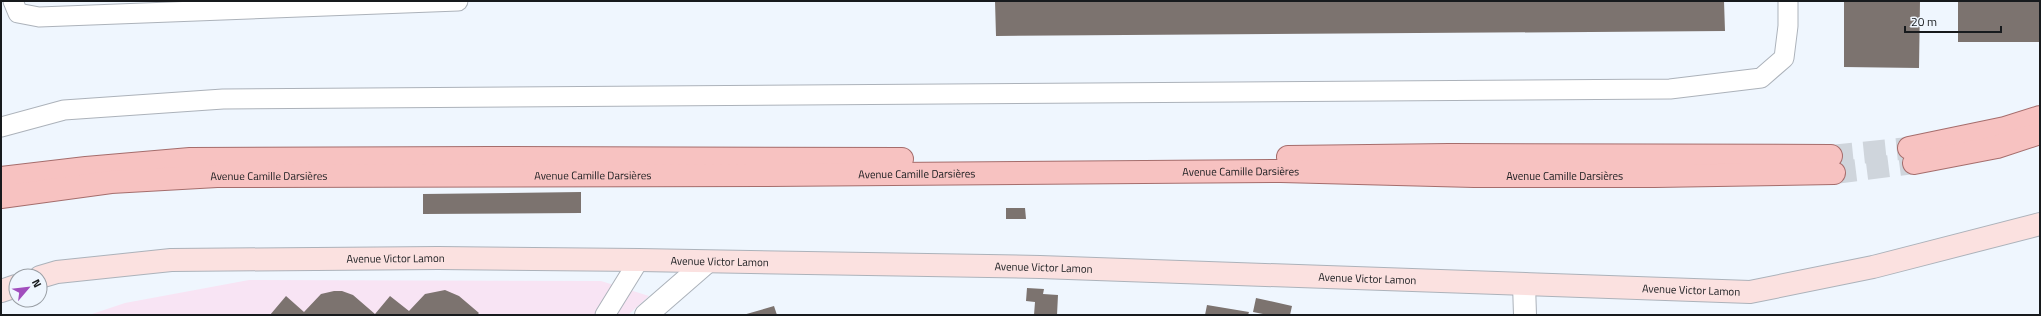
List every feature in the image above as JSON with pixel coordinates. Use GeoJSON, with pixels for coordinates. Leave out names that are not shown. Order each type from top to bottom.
{"type":"FeatureCollection","features":[{"type":"Feature","properties":{"kind":"main road"},"geometry":{"type":"LineString","coordinates":[[2040,117],[1912,156],[1997,147],[2040,133]]}},
{"type":"Feature","properties":{"kind":"main road","name":"Avenue Camille Darsières"},"geometry":{"type":"LineString","coordinates":[[1,178],[86,168],[198,159],[510,158],[1068,160],[1449,155],[1832,164],[1655,176],[1474,176],[1281,171],[768,176],[217,176],[111,182],[1,197]]}},
{"type":"Feature","properties":{"kind":"street","name":"Avenue Victor Lamon"},"geometry":{"type":"LineString","coordinates":[[48,274],[56,272],[171,260],[431,258],[639,260],[1040,267],[1750,292],[1873,268],[2040,224]]}},
{"type":"Feature","properties":{"kind":"street"},"geometry":{"type":"LineString","coordinates":[[646,315],[707,262]]}},
{"type":"Feature","properties":{"kind":"street"},"geometry":{"type":"LineString","coordinates":[[1524,284],[1525,315]]}},
{"type":"Feature","properties":{"kind":"lane"},"geometry":{"type":"LineString","coordinates":[[12,1],[18,12],[39,17],[458,1]]}},
{"type":"Feature","properties":{"kind":"lane"},"geometry":{"type":"LineString","coordinates":[[1,127],[64,110],[223,99],[1670,89],[1761,78],[1784,58],[1788,26],[1788,1]]}},
{"type":"Feature","properties":{"kind":"lane"},"geometry":{"type":"LineString","coordinates":[[605,315],[639,260]]}},
{"type":"Feature","properties":{"kind":"shaded area"},"geometry":{"type":"Polygon","coordinates":[[[249,280],[601,281],[649,296],[628,315],[89,315],[125,303],[249,280]]]}},
{"type":"Feature","properties":{"kind":"building"},"geometry":{"type":"Polygon","coordinates":[[[995,1],[1724,1],[1725,31],[996,36],[995,1]]]}},
{"type":"Feature","properties":{"kind":"building"},"geometry":{"type":"Polygon","coordinates":[[[1844,1],[1920,1],[1919,68],[1844,67],[1844,1]]]}},
{"type":"Feature","properties":{"kind":"building"},"geometry":{"type":"Polygon","coordinates":[[[1958,1],[2040,1],[2040,42],[1958,42],[1958,1]]]}},
{"type":"Feature","properties":{"kind":"building"},"geometry":{"type":"Polygon","coordinates":[[[581,192],[581,213],[423,214],[423,194],[581,192]]]}},
{"type":"Feature","properties":{"kind":"building"},"geometry":{"type":"Polygon","coordinates":[[[1006,208],[1025,208],[1026,219],[1006,219],[1006,208]]]}},
{"type":"Feature","properties":{"kind":"building"},"geometry":{"type":"Polygon","coordinates":[[[1027,288],[1044,289],[1043,294],[1058,295],[1057,315],[1034,315],[1035,302],[1026,301],[1027,288]]]}},
{"type":"Feature","properties":{"kind":"building"},"geometry":{"type":"Polygon","coordinates":[[[445,290],[459,296],[479,313],[477,315],[270,315],[286,296],[304,312],[321,294],[342,291],[353,295],[375,314],[390,296],[409,311],[425,294],[445,290]]]}},
{"type":"Feature","properties":{"kind":"building"},"geometry":{"type":"Polygon","coordinates":[[[1256,298],[1292,306],[1290,315],[1268,315],[1253,312],[1256,298]]]}},
{"type":"Feature","properties":{"kind":"building"},"geometry":{"type":"Polygon","coordinates":[[[1207,305],[1249,312],[1248,315],[1205,315],[1207,305]]]}},
{"type":"Feature","properties":{"kind":"building"},"geometry":{"type":"Polygon","coordinates":[[[774,306],[777,315],[743,315],[774,306]]]}},
{"type":"Feature","properties":{"kind":"tunnel"},"geometry":{"type":"LineString","coordinates":[[1831,156],[1909,148]]}},
{"type":"Feature","properties":{"kind":"tunnel"},"geometry":{"type":"LineString","coordinates":[[1834,173],[1914,163]]}}]}
